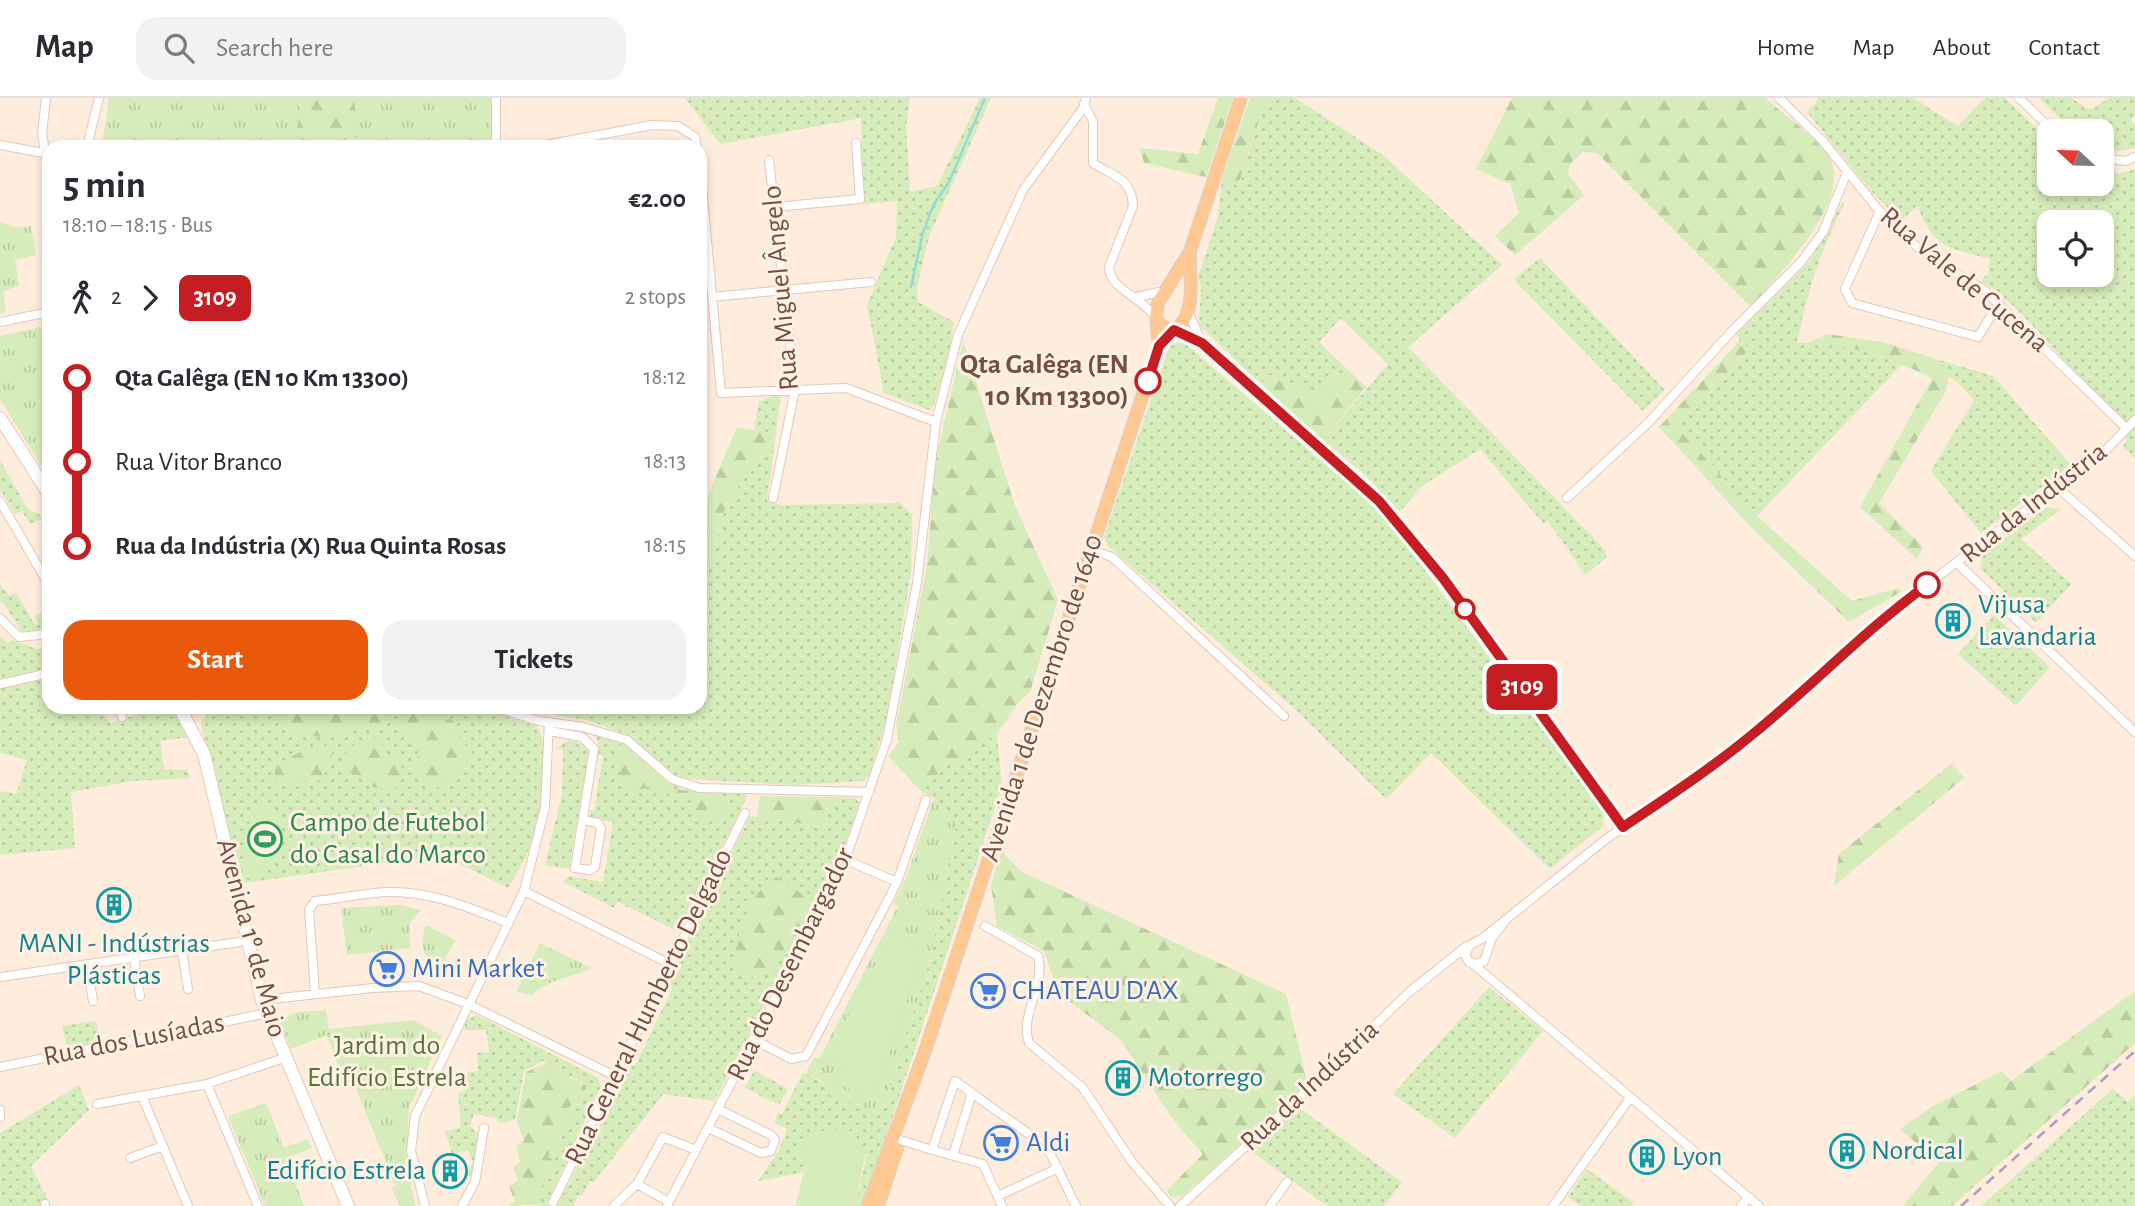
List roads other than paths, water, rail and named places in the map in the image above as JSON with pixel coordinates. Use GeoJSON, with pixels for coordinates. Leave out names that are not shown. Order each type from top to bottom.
{"type":"FeatureCollection","features":[{"type":"Feature","properties":{"kind":"main road"},"geometry":{"type":"LineString","coordinates":[[1190,251],[1188,311],[1175,330],[1166,329],[1156,319],[1165,290],[1190,251],[1241,98]]}},
{"type":"Feature","properties":{"kind":"main road"},"geometry":{"type":"LineString","coordinates":[[1165,290],[1179,287],[1190,297]]}},
{"type":"Feature","properties":{"kind":"main road","name":"Avenida 1 de Dezembro de 1640"},"geometry":{"type":"LineString","coordinates":[[868,1206],[925,1051],[1159,346],[1156,319]]}},
{"type":"Feature","properties":{"kind":"main road","name":"Avenida 1 de Dezembro de 1640"},"geometry":{"type":"LineString","coordinates":[[1159,346],[1175,330]]}},
{"type":"Feature","properties":{"kind":"main road","name":"Avenida 1 de Dezembro de 1640"},"geometry":{"type":"LineString","coordinates":[[878,1206],[925,1051]]}},
{"type":"Feature","properties":{"kind":"street"},"geometry":{"type":"LineString","coordinates":[[44,140],[46,98]]}},
{"type":"Feature","properties":{"kind":"street"},"geometry":{"type":"LineString","coordinates":[[89,140],[99,98]]}},
{"type":"Feature","properties":{"kind":"street"},"geometry":{"type":"LineString","coordinates":[[496,98],[496,140]]}},
{"type":"Feature","properties":{"kind":"street","name":"Rua Vale de Cucena"},"geometry":{"type":"LineString","coordinates":[[1779,98],[1822,140],[1880,211],[1930,257],[1984,290],[1999,303],[2125,427]]}},
{"type":"Feature","properties":{"kind":"street"},"geometry":{"type":"LineString","coordinates":[[2019,98],[2041,119]]}},
{"type":"Feature","properties":{"kind":"street"},"geometry":{"type":"LineString","coordinates":[[1085,101],[1093,124],[1093,163],[1122,178],[1132,196],[1131,214],[1109,267],[1109,274],[1115,285],[1137,297],[1156,319]]}},
{"type":"Feature","properties":{"kind":"street","name":"Rua do Desembargador"},"geometry":{"type":"LineString","coordinates":[[668,1204],[846,860],[887,739],[917,583],[936,422],[958,335],[1023,190],[1085,101]]}},
{"type":"Feature","properties":{"kind":"street"},"geometry":{"type":"LineString","coordinates":[[572,140],[652,125],[678,126],[696,140]]}},
{"type":"Feature","properties":{"kind":"street"},"geometry":{"type":"LineString","coordinates":[[775,207],[860,199],[856,144]]}},
{"type":"Feature","properties":{"kind":"street"},"geometry":{"type":"LineString","coordinates":[[0,145],[42,152]]}},
{"type":"Feature","properties":{"kind":"street"},"geometry":{"type":"LineString","coordinates":[[2114,160],[2126,161],[2135,157]]}},
{"type":"Feature","properties":{"kind":"street","name":"Rua Miguel Ângelo"},"geometry":{"type":"LineString","coordinates":[[769,160],[794,390],[774,498]]}},
{"type":"Feature","properties":{"kind":"street"},"geometry":{"type":"LineString","coordinates":[[1567,498],[1647,424],[1732,331],[1801,262],[1823,232],[1847,172]]}},
{"type":"Feature","properties":{"kind":"street"},"geometry":{"type":"LineString","coordinates":[[1880,211],[1845,289],[1847,298],[1853,303],[1978,337],[1999,303]]}},
{"type":"Feature","properties":{"kind":"street"},"geometry":{"type":"LineString","coordinates":[[707,243],[721,393],[846,388],[936,422]]}},
{"type":"Feature","properties":{"kind":"street"},"geometry":{"type":"LineString","coordinates":[[712,297],[872,282]]}},
{"type":"Feature","properties":{"kind":"street"},"geometry":{"type":"LineString","coordinates":[[1137,297],[1165,290]]}},
{"type":"Feature","properties":{"kind":"street"},"geometry":{"type":"LineString","coordinates":[[1188,311],[1202,343]]}},
{"type":"Feature","properties":{"kind":"street"},"geometry":{"type":"LineString","coordinates":[[0,322],[42,313]]}},
{"type":"Feature","properties":{"kind":"street"},"geometry":{"type":"LineString","coordinates":[[1175,330],[1202,343],[1379,501],[1443,578],[1623,827]]}},
{"type":"Feature","properties":{"kind":"street"},"geometry":{"type":"LineString","coordinates":[[0,418],[42,483]]}},
{"type":"Feature","properties":{"kind":"street","name":"Rua da Indústria"},"geometry":{"type":"LineString","coordinates":[[1180,1206],[1322,1077],[1408,993],[1504,922],[1623,827],[1701,776],[1836,660],[1957,562],[2106,450],[2125,427],[2135,420]]}},
{"type":"Feature","properties":{"kind":"street"},"geometry":{"type":"LineString","coordinates":[[2057,487],[2135,556]]}},
{"type":"Feature","properties":{"kind":"street"},"geometry":{"type":"LineString","coordinates":[[0,501],[42,573]]}},
{"type":"Feature","properties":{"kind":"street"},"geometry":{"type":"LineString","coordinates":[[1091,551],[1112,557],[1284,716]]}},
{"type":"Feature","properties":{"kind":"street"},"geometry":{"type":"LineString","coordinates":[[1957,562],[2135,732]]}},
{"type":"Feature","properties":{"kind":"street"},"geometry":{"type":"LineString","coordinates":[[0,618],[19,637],[42,635]]}},
{"type":"Feature","properties":{"kind":"street"},"geometry":{"type":"LineString","coordinates":[[0,684],[42,675]]}},
{"type":"Feature","properties":{"kind":"street","name":"Avenida 1º de Maio"},"geometry":{"type":"LineString","coordinates":[[188,714],[204,754],[262,1000],[348,1206]]}},
{"type":"Feature","properties":{"kind":"street"},"geometry":{"type":"LineString","coordinates":[[514,714],[582,737],[593,748],[575,868],[590,870],[595,867],[601,828],[598,823],[583,820]]}},
{"type":"Feature","properties":{"kind":"street"},"geometry":{"type":"LineString","coordinates":[[550,727],[583,727],[627,740],[672,779],[699,788],[869,792]]}},
{"type":"Feature","properties":{"kind":"street"},"geometry":{"type":"LineString","coordinates":[[425,1206],[413,1159],[412,1129],[419,1105],[524,891],[545,807],[550,727]]}},
{"type":"Feature","properties":{"kind":"street"},"geometry":{"type":"LineString","coordinates":[[753,1040],[794,1060],[806,1056],[897,882],[926,800]]}},
{"type":"Feature","properties":{"kind":"street","name":"Rua General Humberto Delgado"},"geometry":{"type":"LineString","coordinates":[[553,1202],[745,813]]}},
{"type":"Feature","properties":{"kind":"street"},"geometry":{"type":"LineString","coordinates":[[846,860],[897,882]]}},
{"type":"Feature","properties":{"kind":"street"},"geometry":{"type":"LineString","coordinates":[[524,891],[670,964]]}},
{"type":"Feature","properties":{"kind":"street"},"geometry":{"type":"LineString","coordinates":[[314,993],[309,910],[315,901],[386,892],[418,894],[451,900],[508,923]]}},
{"type":"Feature","properties":{"kind":"street","name":"Rua da Indústria"},"geometry":{"type":"LineString","coordinates":[[1487,953],[1504,922]]}},
{"type":"Feature","properties":{"kind":"street"},"geometry":{"type":"LineString","coordinates":[[985,926],[1038,956],[1041,973],[1027,1024],[1029,1043],[1083,1088],[1132,1162],[1170,1206]]}},
{"type":"Feature","properties":{"kind":"street"},"geometry":{"type":"LineString","coordinates":[[0,977],[246,941]]}},
{"type":"Feature","properties":{"kind":"street"},"geometry":{"type":"LineString","coordinates":[[1497,987],[1490,975],[1487,953],[1480,943],[1471,944],[1465,955],[1497,987],[1759,1206]]}},
{"type":"Feature","properties":{"kind":"street"},"geometry":{"type":"LineString","coordinates":[[182,950],[188,989]]}},
{"type":"Feature","properties":{"kind":"street"},"geometry":{"type":"LineString","coordinates":[[1471,963],[1481,963],[1487,953]]}},
{"type":"Feature","properties":{"kind":"street"},"geometry":{"type":"LineString","coordinates":[[134,957],[140,996]]}},
{"type":"Feature","properties":{"kind":"street","name":"Rua da Indústria"},"geometry":{"type":"LineString","coordinates":[[1441,967],[1453,962],[1471,963]]}},
{"type":"Feature","properties":{"kind":"street"},"geometry":{"type":"LineString","coordinates":[[87,964],[93,1000]]}},
{"type":"Feature","properties":{"kind":"street"},"geometry":{"type":"LineString","coordinates":[[262,1000],[415,985],[468,1004],[615,1076]]}},
{"type":"Feature","properties":{"kind":"street","name":"Rua dos Lusíadas"},"geometry":{"type":"LineString","coordinates":[[0,1068],[268,1013]]}},
{"type":"Feature","properties":{"kind":"street"},"geometry":{"type":"LineString","coordinates":[[97,1104],[207,1084],[284,1058]]}},
{"type":"Feature","properties":{"kind":"street"},"geometry":{"type":"LineString","coordinates":[[932,1150],[956,1081],[1046,1147],[1076,1206]]}},
{"type":"Feature","properties":{"kind":"street"},"geometry":{"type":"LineString","coordinates":[[207,1084],[258,1206]]}},
{"type":"Feature","properties":{"kind":"street"},"geometry":{"type":"LineString","coordinates":[[953,1155],[972,1093]]}},
{"type":"Feature","properties":{"kind":"street"},"geometry":{"type":"LineString","coordinates":[[142,1096],[187,1206]]}},
{"type":"Feature","properties":{"kind":"street"},"geometry":{"type":"LineString","coordinates":[[1553,1206],[1630,1098]]}},
{"type":"Feature","properties":{"kind":"street"},"geometry":{"type":"LineString","coordinates":[[708,1128],[761,1153],[771,1151],[775,1140],[771,1135],[718,1109]]}},
{"type":"Feature","properties":{"kind":"street"},"geometry":{"type":"LineString","coordinates":[[0,1110],[0,1117]]}},
{"type":"Feature","properties":{"kind":"street"},"geometry":{"type":"LineString","coordinates":[[462,1206],[476,1179],[484,1128]]}},
{"type":"Feature","properties":{"kind":"street"},"geometry":{"type":"LineString","coordinates":[[614,1206],[637,1184],[663,1138],[696,1150]]}},
{"type":"Feature","properties":{"kind":"street"},"geometry":{"type":"LineString","coordinates":[[900,1140],[983,1164],[1002,1206]]}},
{"type":"Feature","properties":{"kind":"street"},"geometry":{"type":"LineString","coordinates":[[130,1158],[163,1146]]}},
{"type":"Feature","properties":{"kind":"street"},"geometry":{"type":"LineString","coordinates":[[998,1196],[1058,1168]]}},
{"type":"Feature","properties":{"kind":"street"},"geometry":{"type":"LineString","coordinates":[[1270,1206],[1287,1182]]}},
{"type":"Feature","properties":{"kind":"street"},"geometry":{"type":"LineString","coordinates":[[637,1184],[668,1204]]}},
{"type":"Feature","properties":{"kind":"street"},"geometry":{"type":"LineString","coordinates":[[1741,1206],[1749,1197]]}},
{"type":"Feature","properties":{"kind":"waterway"},"geometry":{"type":"LineString","coordinates":[[911,287],[923,232],[934,204],[949,182],[985,98]]}},
{"type":"Feature","properties":{"kind":"railway"},"geometry":{"type":"LineString","coordinates":[[1961,1206],[2135,1051]]}},
{"type":"Feature","properties":{"kind":"place","name":"Qta Galêga (EN 10 Km 13300)"},"geometry":{"type":"Point","coordinates":[1148,381]}},
{"type":"Feature","properties":{"kind":"place","name":"Vijusa Lavandaria"},"geometry":{"type":"Point","coordinates":[1953,621]}},
{"type":"Feature","properties":{"kind":"place","name":"Campo de Futebol do Casal do Marco"},"geometry":{"type":"Point","coordinates":[265,839]}},
{"type":"Feature","properties":{"kind":"place","name":"MANI - Indústrias Plásticas"},"geometry":{"type":"Point","coordinates":[114,905]}},
{"type":"Feature","properties":{"kind":"place","name":"Mini Market"},"geometry":{"type":"Point","coordinates":[387,969]}},
{"type":"Feature","properties":{"kind":"place","name":"CHATEAU D'AX"},"geometry":{"type":"Point","coordinates":[988,991]}},
{"type":"Feature","properties":{"kind":"place","name":"Motorrego"},"geometry":{"type":"Point","coordinates":[1123,1078]}},
{"type":"Feature","properties":{"kind":"place","name":"Aldi"},"geometry":{"type":"Point","coordinates":[1001,1143]}},
{"type":"Feature","properties":{"kind":"place","name":"Nordical"},"geometry":{"type":"Point","coordinates":[1847,1151]}},
{"type":"Feature","properties":{"kind":"place","name":"Lyon"},"geometry":{"type":"Point","coordinates":[1647,1157]}},
{"type":"Feature","properties":{"kind":"place","name":"Edifício Estrela"},"geometry":{"type":"Point","coordinates":[450,1171]}},
{"type":"Feature","properties":{"kind":"park label","name":"Jardim do Edifício Estrela"},"geometry":{"type":"Point","coordinates":[387,1062]}}]}
